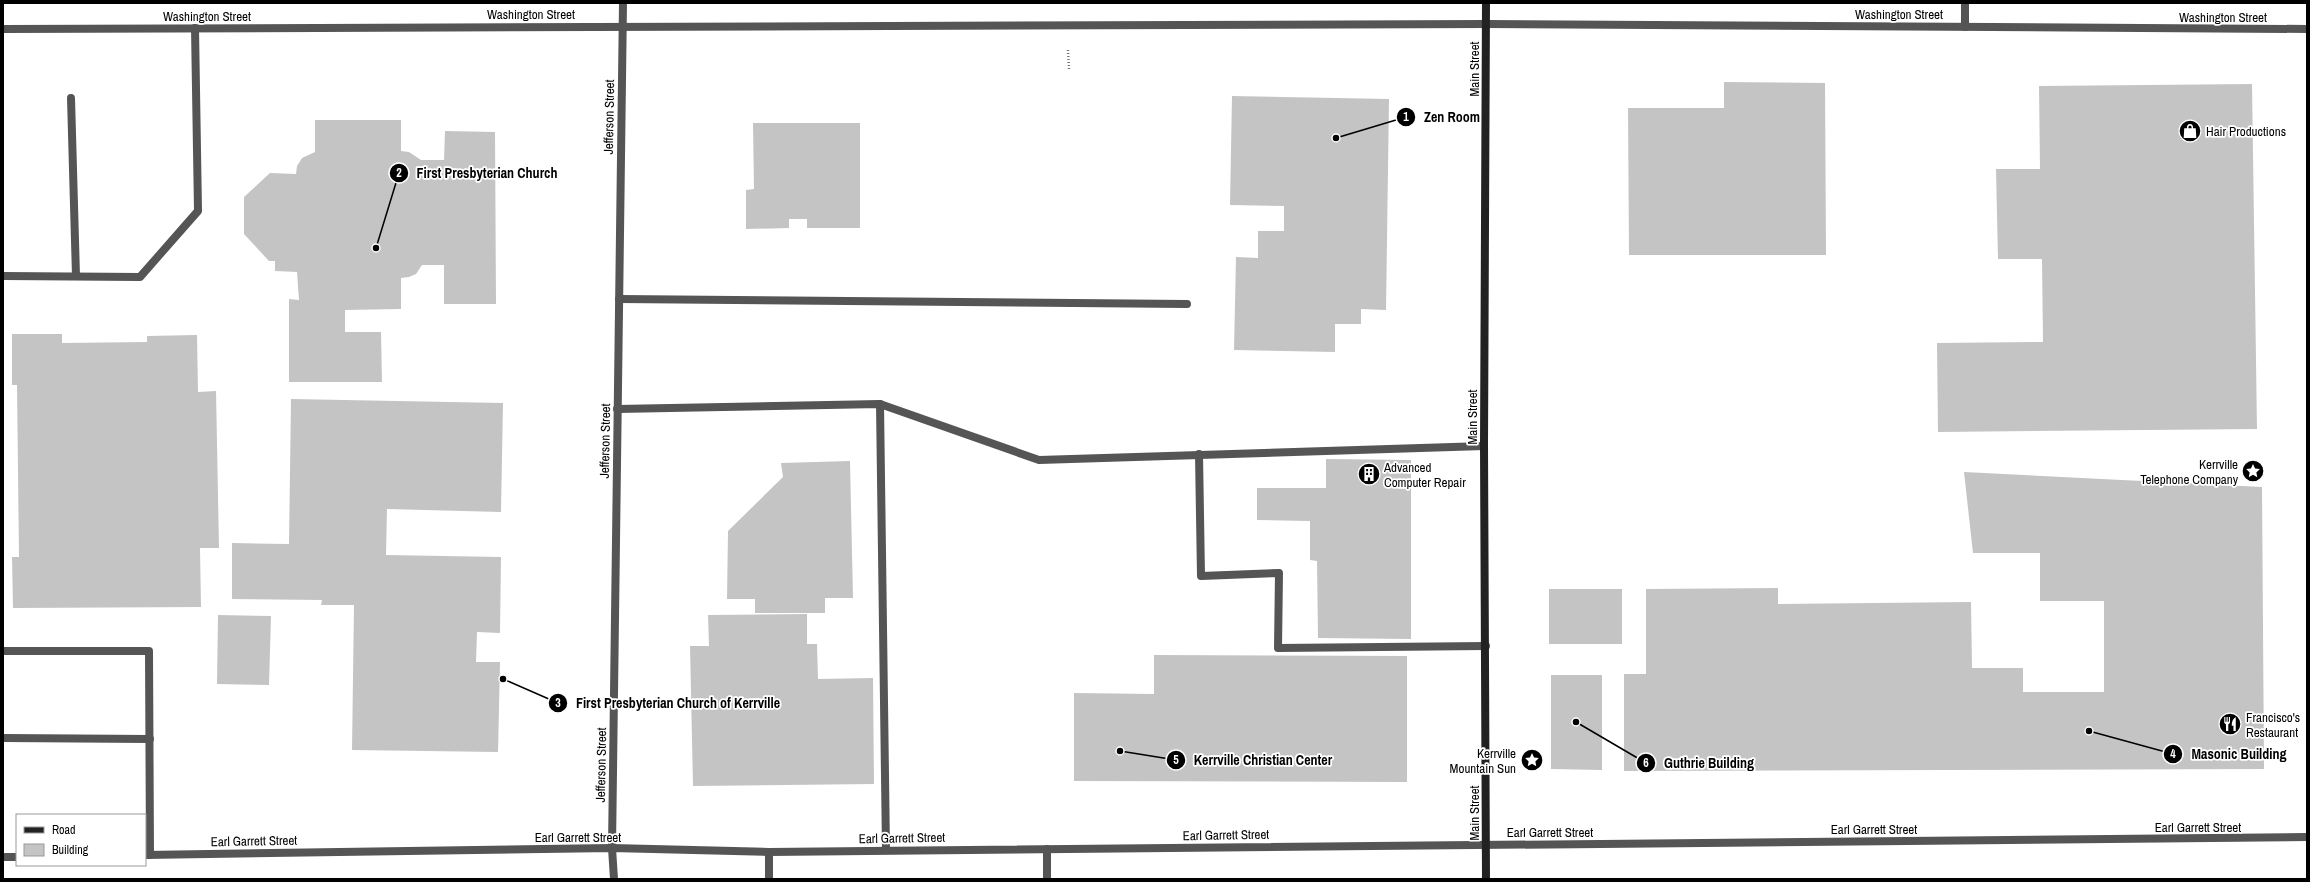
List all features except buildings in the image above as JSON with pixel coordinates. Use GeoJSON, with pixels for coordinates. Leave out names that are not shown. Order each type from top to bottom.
{"type":"FeatureCollection","features":[{"type":"Feature","properties":{"kind":"main road","name":"Main Street"},"geometry":{"type":"LineString","coordinates":[[1486,3],[1484,446],[1486,879]]}},
{"type":"Feature","properties":{"kind":"street","name":"Jefferson Street"},"geometry":{"type":"LineString","coordinates":[[614,879],[612,848],[623,3]]}},
{"type":"Feature","properties":{"kind":"street"},"geometry":{"type":"LineString","coordinates":[[1965,3],[1965,27]]}},
{"type":"Feature","properties":{"kind":"street","name":"Washington Street"},"geometry":{"type":"LineString","coordinates":[[3,29],[1486,24],[2307,30]]}},
{"type":"Feature","properties":{"kind":"street"},"geometry":{"type":"LineString","coordinates":[[3,276],[140,277],[198,211],[195,28]]}},
{"type":"Feature","properties":{"kind":"street"},"geometry":{"type":"LineString","coordinates":[[71,98],[76,276]]}},
{"type":"Feature","properties":{"kind":"street"},"geometry":{"type":"LineString","coordinates":[[619,299],[1187,304]]}},
{"type":"Feature","properties":{"kind":"street"},"geometry":{"type":"LineString","coordinates":[[618,409],[880,404],[1039,460],[1484,446]]}},
{"type":"Feature","properties":{"kind":"street"},"geometry":{"type":"LineString","coordinates":[[880,404],[886,850]]}},
{"type":"Feature","properties":{"kind":"street"},"geometry":{"type":"LineString","coordinates":[[1199,454],[1201,576],[1279,573],[1278,648],[1486,646]]}},
{"type":"Feature","properties":{"kind":"street"},"geometry":{"type":"LineString","coordinates":[[3,651],[149,651],[150,739],[147,855]]}},
{"type":"Feature","properties":{"kind":"street"},"geometry":{"type":"LineString","coordinates":[[3,738],[150,739]]}},
{"type":"Feature","properties":{"kind":"street","name":"Earl Garrett Street"},"geometry":{"type":"LineString","coordinates":[[147,855],[612,848],[769,852],[1486,844],[2307,838]]}},
{"type":"Feature","properties":{"kind":"street"},"geometry":{"type":"LineString","coordinates":[[1047,849],[1047,879]]}},
{"type":"Feature","properties":{"kind":"street"},"geometry":{"type":"LineString","coordinates":[[769,852],[769,879]]}},
{"type":"Feature","properties":{"kind":"street"},"geometry":{"type":"LineString","coordinates":[[3,857],[16,856]]}},
{"type":"Feature","properties":{"kind":"place","name":"Hair Productions"},"geometry":{"type":"Point","coordinates":[2190,131]}},
{"type":"Feature","properties":{"kind":"place","name":"Zen Room"},"geometry":{"type":"Point","coordinates":[1336,138]}},
{"type":"Feature","properties":{"kind":"place","name":"First Presbyterian Church"},"geometry":{"type":"Point","coordinates":[376,248]}},
{"type":"Feature","properties":{"kind":"place","name":"Kerrville Telephone Company"},"geometry":{"type":"Point","coordinates":[2253,471]}},
{"type":"Feature","properties":{"kind":"place","name":"Advanced Computer Repair"},"geometry":{"type":"Point","coordinates":[1369,474]}},
{"type":"Feature","properties":{"kind":"place","name":"First Presbyterian Church of Kerrville"},"geometry":{"type":"Point","coordinates":[503,679]}},
{"type":"Feature","properties":{"kind":"place","name":"Guthrie Building"},"geometry":{"type":"Point","coordinates":[1576,722]}},
{"type":"Feature","properties":{"kind":"place","name":"Francisco's Restaurant"},"geometry":{"type":"Point","coordinates":[2230,724]}},
{"type":"Feature","properties":{"kind":"place","name":"Masonic Building"},"geometry":{"type":"Point","coordinates":[2089,731]}},
{"type":"Feature","properties":{"kind":"place","name":"Kerrville Christian Center"},"geometry":{"type":"Point","coordinates":[1120,751]}},
{"type":"Feature","properties":{"kind":"place","name":"Kerrville Mountain Sun"},"geometry":{"type":"Point","coordinates":[1532,760]}}]}
